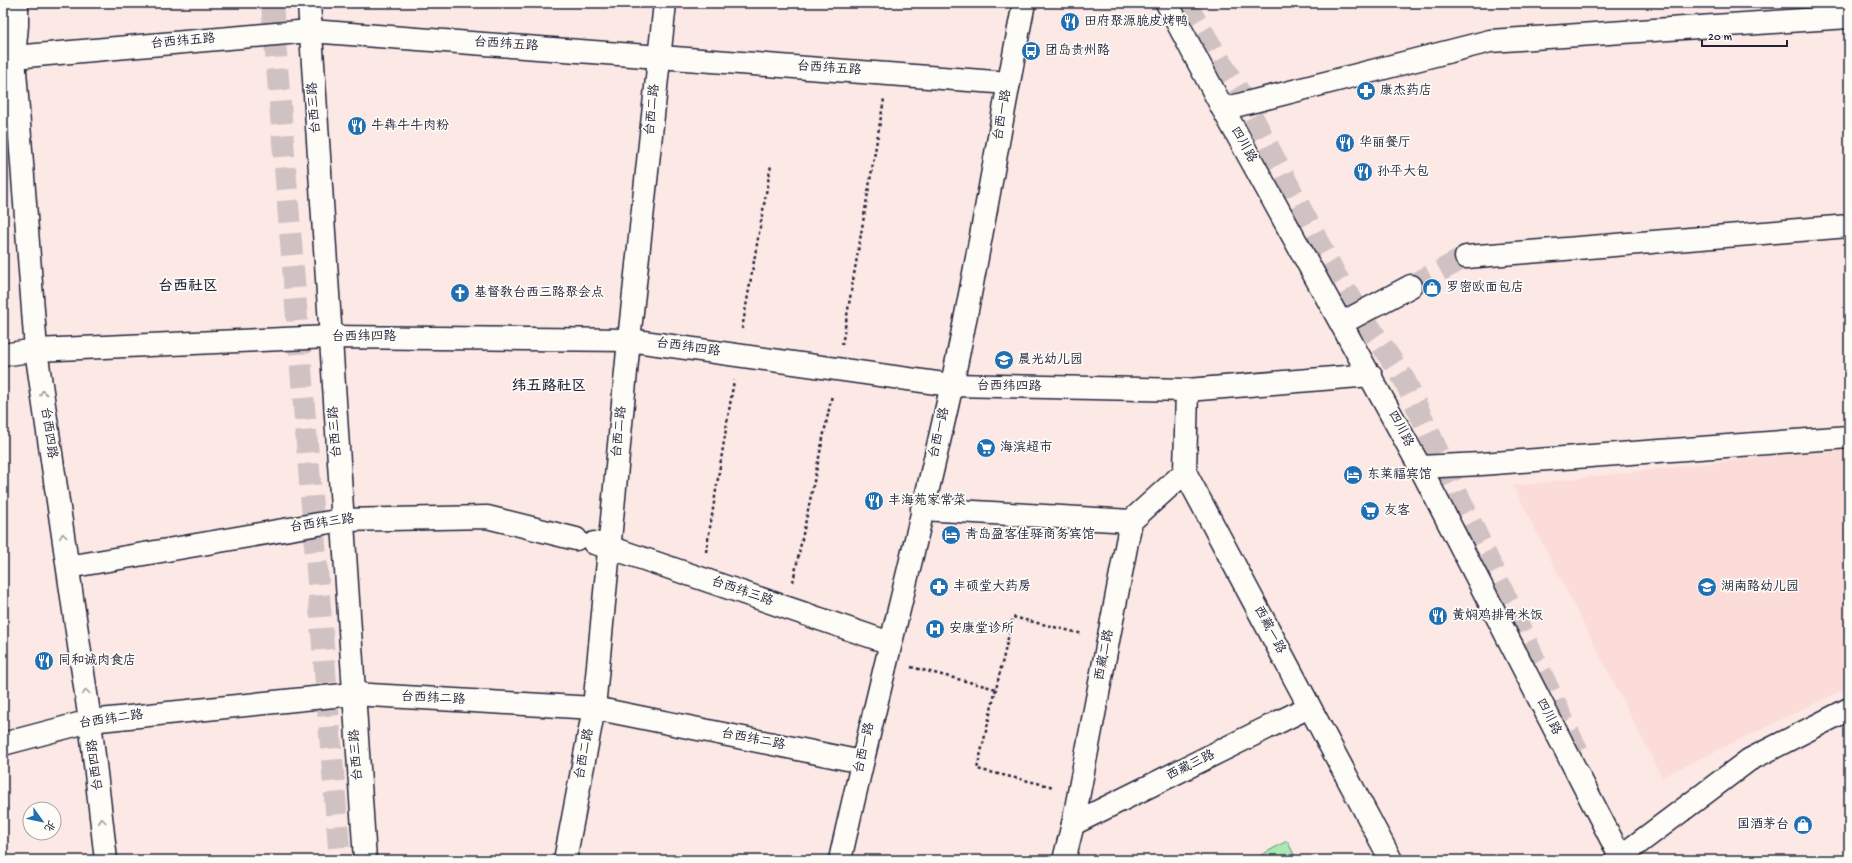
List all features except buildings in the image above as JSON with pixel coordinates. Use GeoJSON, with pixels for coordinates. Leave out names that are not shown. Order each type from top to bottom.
{"type":"FeatureCollection","features":[{"type":"Feature","properties":{"kind":"street","name":"台西四路"},"geometry":{"type":"LineString","coordinates":[[17,3],[17,26],[9,58],[36,350],[90,721],[106,860]]}},
{"type":"Feature","properties":{"kind":"street","name":"台西三路"},"geometry":{"type":"LineString","coordinates":[[309,3],[365,860]]}},
{"type":"Feature","properties":{"kind":"street","name":"台西二路"},"geometry":{"type":"LineString","coordinates":[[565,860],[594,708],[593,543],[629,340],[665,3]]}},
{"type":"Feature","properties":{"kind":"street","name":"台西一路"},"geometry":{"type":"LineString","coordinates":[[840,860],[951,385],[976,264],[1024,3]]}},
{"type":"Feature","properties":{"kind":"street","name":"四川路"},"geometry":{"type":"LineString","coordinates":[[1167,3],[1223,109],[1371,375],[1420,467],[1620,859]]}},
{"type":"Feature","properties":{"kind":"street"},"geometry":{"type":"LineString","coordinates":[[1223,109],[1490,41],[1849,17]]}},
{"type":"Feature","properties":{"kind":"street","name":"台西纬五路"},"geometry":{"type":"LineString","coordinates":[[9,58],[310,31],[1009,83]]}},
{"type":"Feature","properties":{"kind":"street"},"geometry":{"type":"LineString","coordinates":[[1466,257],[1849,226]]}},
{"type":"Feature","properties":{"kind":"street"},"geometry":{"type":"LineString","coordinates":[[1342,324],[1411,286]]}},
{"type":"Feature","properties":{"kind":"street","name":"台西纬四路"},"geometry":{"type":"LineString","coordinates":[[3,355],[36,350],[330,337],[629,340],[951,385],[1187,390],[1371,375]]}},
{"type":"Feature","properties":{"kind":"street","name":"西藏一路"},"geometry":{"type":"LineString","coordinates":[[1187,390],[1185,472],[1391,860]]}},
{"type":"Feature","properties":{"kind":"street"},"geometry":{"type":"LineString","coordinates":[[1420,467],[1481,464],[1849,437]]}},
{"type":"Feature","properties":{"kind":"street"},"geometry":{"type":"LineString","coordinates":[[922,509],[1130,521],[1185,472]]}},
{"type":"Feature","properties":{"kind":"street","name":"台西纬三路"},"geometry":{"type":"LineString","coordinates":[[68,567],[342,520],[487,517],[593,543],[787,608],[888,652]]}},
{"type":"Feature","properties":{"kind":"street","name":"西藏二路"},"geometry":{"type":"LineString","coordinates":[[1064,860],[1073,824],[1130,521]]}},
{"type":"Feature","properties":{"kind":"street","name":"台西纬二路"},"geometry":{"type":"LineString","coordinates":[[3,744],[90,721],[353,694],[594,708],[862,762]]}},
{"type":"Feature","properties":{"kind":"street","name":"西藏三路"},"geometry":{"type":"LineString","coordinates":[[1073,824],[1309,707]]}},
{"type":"Feature","properties":{"kind":"street"},"geometry":{"type":"LineString","coordinates":[[1620,859],[1749,760],[1849,709]]}},
{"type":"Feature","properties":{"kind":"path"},"geometry":{"type":"LineString","coordinates":[[787,608],[838,369],[888,74]]}},
{"type":"Feature","properties":{"kind":"path"},"geometry":{"type":"LineString","coordinates":[[1079,792],[977,769],[1013,617],[1108,640]]}},
{"type":"Feature","properties":{"kind":"path"},"geometry":{"type":"LineString","coordinates":[[888,652],[996,689]]}},
{"type":"Feature","properties":{"kind":"shaded area"},"geometry":{"type":"Polygon","coordinates":[[[3,3],[17,3],[17,25],[3,27],[3,3]]]}},
{"type":"Feature","properties":{"kind":"shaded area","name":"湖南路幼儿园"},"geometry":{"type":"Polygon","coordinates":[[[1849,447],[1849,687],[1662,777],[1513,486],[1849,447]]]}},
{"type":"Feature","properties":{"kind":"green space"},"geometry":{"type":"Polygon","coordinates":[[[1287,841],[1297,860],[1252,860],[1287,841]]]}},
{"type":"Feature","properties":{"kind":"tunnel"},"geometry":{"type":"LineString","coordinates":[[272,3],[340,860]]}},
{"type":"Feature","properties":{"kind":"tunnel"},"geometry":{"type":"LineString","coordinates":[[1185,3],[1242,97],[1336,276],[1404,379],[1582,761]]}},
{"type":"Feature","properties":{"kind":"tunnel"},"geometry":{"type":"LineString","coordinates":[[1411,286],[1466,257]]}},
{"type":"Feature","properties":{"kind":"place","name":"田府聚源脆皮烤鸭"},"geometry":{"type":"Point","coordinates":[1070,22]}},
{"type":"Feature","properties":{"kind":"place","name":"团岛贵州路"},"geometry":{"type":"Point","coordinates":[1031,51]}},
{"type":"Feature","properties":{"kind":"place","name":"康杰药店"},"geometry":{"type":"Point","coordinates":[1366,91]}},
{"type":"Feature","properties":{"kind":"place","name":"牛犇牛牛肉粉"},"geometry":{"type":"Point","coordinates":[357,126]}},
{"type":"Feature","properties":{"kind":"place","name":"华丽餐厅"},"geometry":{"type":"Point","coordinates":[1345,143]}},
{"type":"Feature","properties":{"kind":"place","name":"孙平大包"},"geometry":{"type":"Point","coordinates":[1363,172]}},
{"type":"Feature","properties":{"kind":"place","name":"罗密欧面包店"},"geometry":{"type":"Point","coordinates":[1432,288]}},
{"type":"Feature","properties":{"kind":"place","name":"基督教台西三路聚会点"},"geometry":{"type":"Point","coordinates":[460,293]}},
{"type":"Feature","properties":{"kind":"place","name":"晨光幼儿园"},"geometry":{"type":"Point","coordinates":[1004,360]}},
{"type":"Feature","properties":{"kind":"place","name":"海滨超市"},"geometry":{"type":"Point","coordinates":[986,448]}},
{"type":"Feature","properties":{"kind":"place","name":"东莱福宾馆"},"geometry":{"type":"Point","coordinates":[1353,475]}},
{"type":"Feature","properties":{"kind":"place","name":"丰海苑家常菜"},"geometry":{"type":"Point","coordinates":[874,501]}},
{"type":"Feature","properties":{"kind":"place","name":"友客"},"geometry":{"type":"Point","coordinates":[1370,511]}},
{"type":"Feature","properties":{"kind":"place","name":"青岛盈客佳驿商务宾馆"},"geometry":{"type":"Point","coordinates":[951,535]}},
{"type":"Feature","properties":{"kind":"place","name":"丰硕堂大药房"},"geometry":{"type":"Point","coordinates":[939,587]}},
{"type":"Feature","properties":{"kind":"place","name":"湖南路幼儿园"},"geometry":{"type":"Point","coordinates":[1707,587]}},
{"type":"Feature","properties":{"kind":"place","name":"黄焖鸡排骨米饭"},"geometry":{"type":"Point","coordinates":[1438,616]}},
{"type":"Feature","properties":{"kind":"place","name":"安康堂诊所"},"geometry":{"type":"Point","coordinates":[935,629]}},
{"type":"Feature","properties":{"kind":"place","name":"同和诚肉食店"},"geometry":{"type":"Point","coordinates":[44,661]}},
{"type":"Feature","properties":{"kind":"place","name":"国酒茅台"},"geometry":{"type":"Point","coordinates":[1803,825]}},
{"type":"Feature","properties":{"kind":"district","name":"台西社区"},"geometry":{"type":"Point","coordinates":[188,287]}},
{"type":"Feature","properties":{"kind":"district","name":"纬五路社区"},"geometry":{"type":"Point","coordinates":[549,387]}}]}
